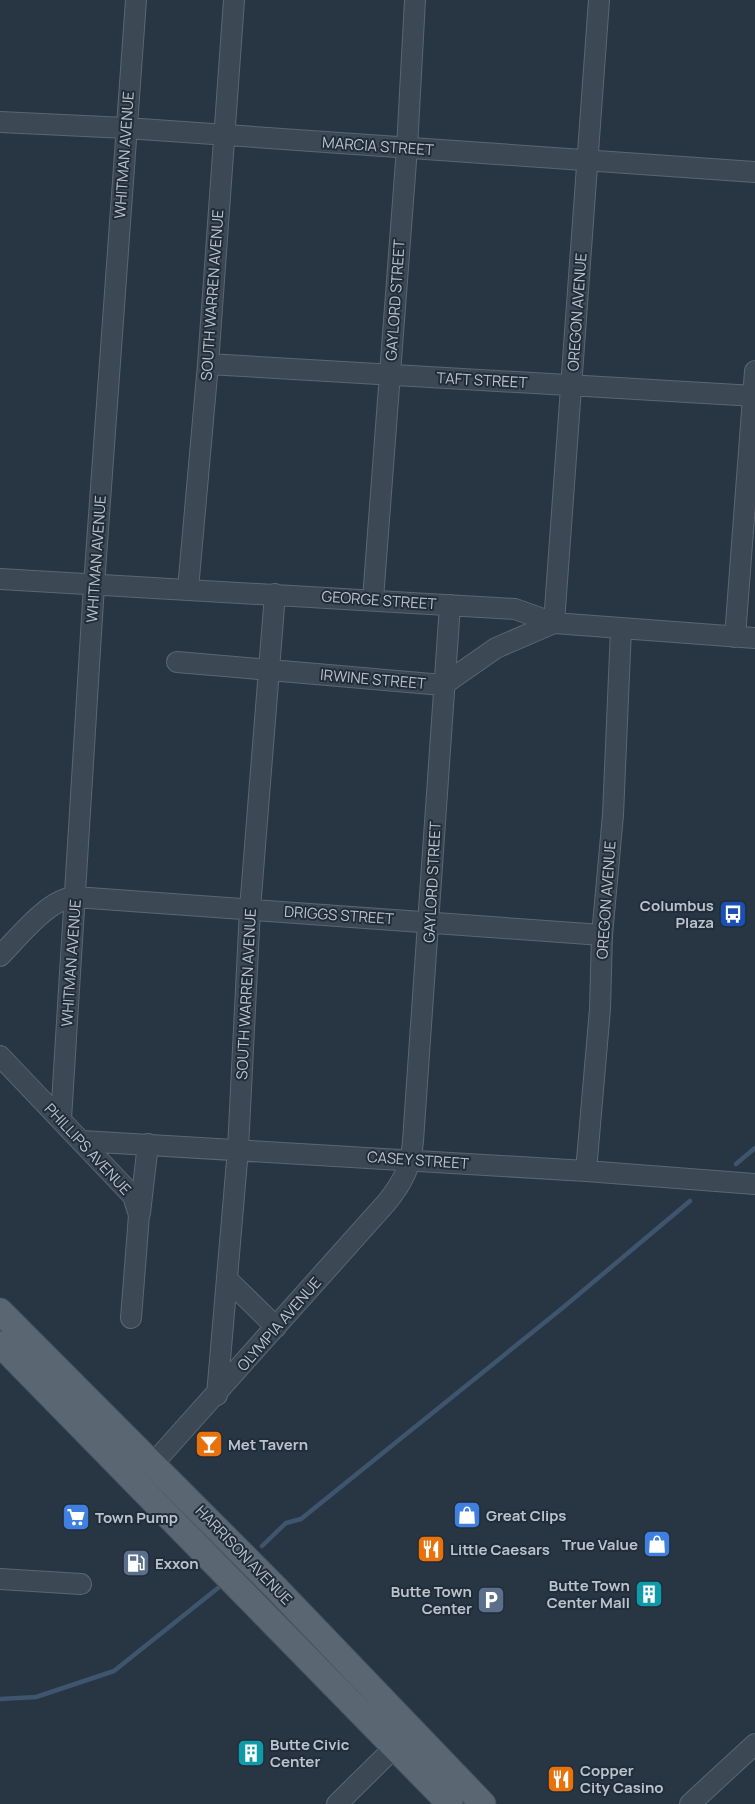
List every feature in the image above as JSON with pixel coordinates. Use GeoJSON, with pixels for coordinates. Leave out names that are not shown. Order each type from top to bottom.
{"type":"FeatureCollection","features":[{"type":"Feature","properties":{"kind":"main road","name":"HARRISON AVENUE"},"geometry":{"type":"LineString","coordinates":[[0,1311],[154,1464],[413,1730],[482,1804]]}},
{"type":"Feature","properties":{"kind":"main road","name":"HARRISON AVENUE"},"geometry":{"type":"LineString","coordinates":[[0,1344],[450,1804]]}},
{"type":"Feature","properties":{"kind":"street","name":"WHITMAN AVENUE"},"geometry":{"type":"LineString","coordinates":[[60,1119],[94,585],[136,0]]}},
{"type":"Feature","properties":{"kind":"street","name":"SOUTH WARREN AVENUE"},"geometry":{"type":"LineString","coordinates":[[188,589],[208,364],[234,0]]}},
{"type":"Feature","properties":{"kind":"street","name":"GAYLORD STREET"},"geometry":{"type":"LineString","coordinates":[[373,599],[407,148],[415,0]]}},
{"type":"Feature","properties":{"kind":"street","name":"OREGON AVENUE"},"geometry":{"type":"LineString","coordinates":[[554,623],[599,0]]}},
{"type":"Feature","properties":{"kind":"street","name":"MARCIA STREET"},"geometry":{"type":"LineString","coordinates":[[0,122],[223,134],[755,172]]}},
{"type":"Feature","properties":{"kind":"street","name":"TAFT STREET"},"geometry":{"type":"LineString","coordinates":[[208,364],[754,396]]}},
{"type":"Feature","properties":{"kind":"street"},"geometry":{"type":"LineString","coordinates":[[745,637],[755,371]]}},
{"type":"Feature","properties":{"kind":"street","name":"GEORGE STREET"},"geometry":{"type":"LineString","coordinates":[[0,578],[515,609],[554,623],[745,637]]}},
{"type":"Feature","properties":{"kind":"street","name":"SOUTH WARREN AVENUE"},"geometry":{"type":"LineString","coordinates":[[217,1395],[238,1149],[250,909],[275,594]]}},
{"type":"Feature","properties":{"kind":"street","name":"GAYLORD STREET"},"geometry":{"type":"LineString","coordinates":[[411,1160],[430,921],[443,685],[450,605]]}},
{"type":"Feature","properties":{"kind":"street","name":"IRWINE STREET"},"geometry":{"type":"LineString","coordinates":[[177,662],[443,685],[496,648],[554,623]]}},
{"type":"Feature","properties":{"kind":"street","name":"OREGON AVENUE"},"geometry":{"type":"LineString","coordinates":[[586,1171],[600,1009],[602,935],[613,816],[621,629]]}},
{"type":"Feature","properties":{"kind":"street"},"geometry":{"type":"LineString","coordinates":[[0,956],[58,901],[75,897]]}},
{"type":"Feature","properties":{"kind":"street","name":"DRIGGS STREET"},"geometry":{"type":"LineString","coordinates":[[75,897],[430,921],[602,935]]}},
{"type":"Feature","properties":{"kind":"street","name":"PHILLIPS AVENUE"},"geometry":{"type":"LineString","coordinates":[[0,1056],[128,1189],[137,1205],[139,1215],[131,1318]]}},
{"type":"Feature","properties":{"kind":"street","name":"CASEY STREET"},"geometry":{"type":"LineString","coordinates":[[82,1141],[586,1171],[755,1184]]}},
{"type":"Feature","properties":{"kind":"street"},"geometry":{"type":"LineString","coordinates":[[139,1215],[148,1144]]}},
{"type":"Feature","properties":{"kind":"street","name":"OLYMPIA AVENUE"},"geometry":{"type":"LineString","coordinates":[[136,1482],[217,1395],[399,1187],[411,1160]]}},
{"type":"Feature","properties":{"kind":"street"},"geometry":{"type":"LineString","coordinates":[[228,1280],[276,1327]]}},
{"type":"Feature","properties":{"kind":"street"},"geometry":{"type":"LineString","coordinates":[[0,1579],[82,1584]]}},
{"type":"Feature","properties":{"kind":"street"},"geometry":{"type":"LineString","coordinates":[[337,1804],[413,1730]]}},
{"type":"Feature","properties":{"kind":"street"},"geometry":{"type":"LineString","coordinates":[[690,1804],[755,1744]]}},
{"type":"Feature","properties":{"kind":"waterway"},"geometry":{"type":"LineString","coordinates":[[736,1164],[755,1148]]}},
{"type":"Feature","properties":{"kind":"waterway"},"geometry":{"type":"LineString","coordinates":[[262,1546],[286,1523],[301,1519],[560,1310],[690,1201]]}},
{"type":"Feature","properties":{"kind":"waterway"},"geometry":{"type":"LineString","coordinates":[[0,1699],[36,1697],[114,1671],[218,1588]]}},
{"type":"Feature","properties":{"kind":"place","name":"Columbus Plaza"},"geometry":{"type":"Point","coordinates":[733,914]}},
{"type":"Feature","properties":{"kind":"place","name":"Met Tavern"},"geometry":{"type":"Point","coordinates":[209,1444]}},
{"type":"Feature","properties":{"kind":"place","name":"Great Clips"},"geometry":{"type":"Point","coordinates":[467,1515]}},
{"type":"Feature","properties":{"kind":"place","name":"Town Pump"},"geometry":{"type":"Point","coordinates":[76,1517]}},
{"type":"Feature","properties":{"kind":"place","name":"True Value"},"geometry":{"type":"Point","coordinates":[657,1544]}},
{"type":"Feature","properties":{"kind":"place","name":"Little Caesars"},"geometry":{"type":"Point","coordinates":[431,1549]}},
{"type":"Feature","properties":{"kind":"place","name":"Exxon"},"geometry":{"type":"Point","coordinates":[136,1563]}},
{"type":"Feature","properties":{"kind":"place","name":"Butte Town Center Mall"},"geometry":{"type":"Point","coordinates":[649,1594]}},
{"type":"Feature","properties":{"kind":"place","name":"Butte Town Center"},"geometry":{"type":"Point","coordinates":[491,1600]}},
{"type":"Feature","properties":{"kind":"place","name":"Butte Civic Center"},"geometry":{"type":"Point","coordinates":[251,1753]}},
{"type":"Feature","properties":{"kind":"place","name":"Copper City Casino"},"geometry":{"type":"Point","coordinates":[561,1779]}}]}
